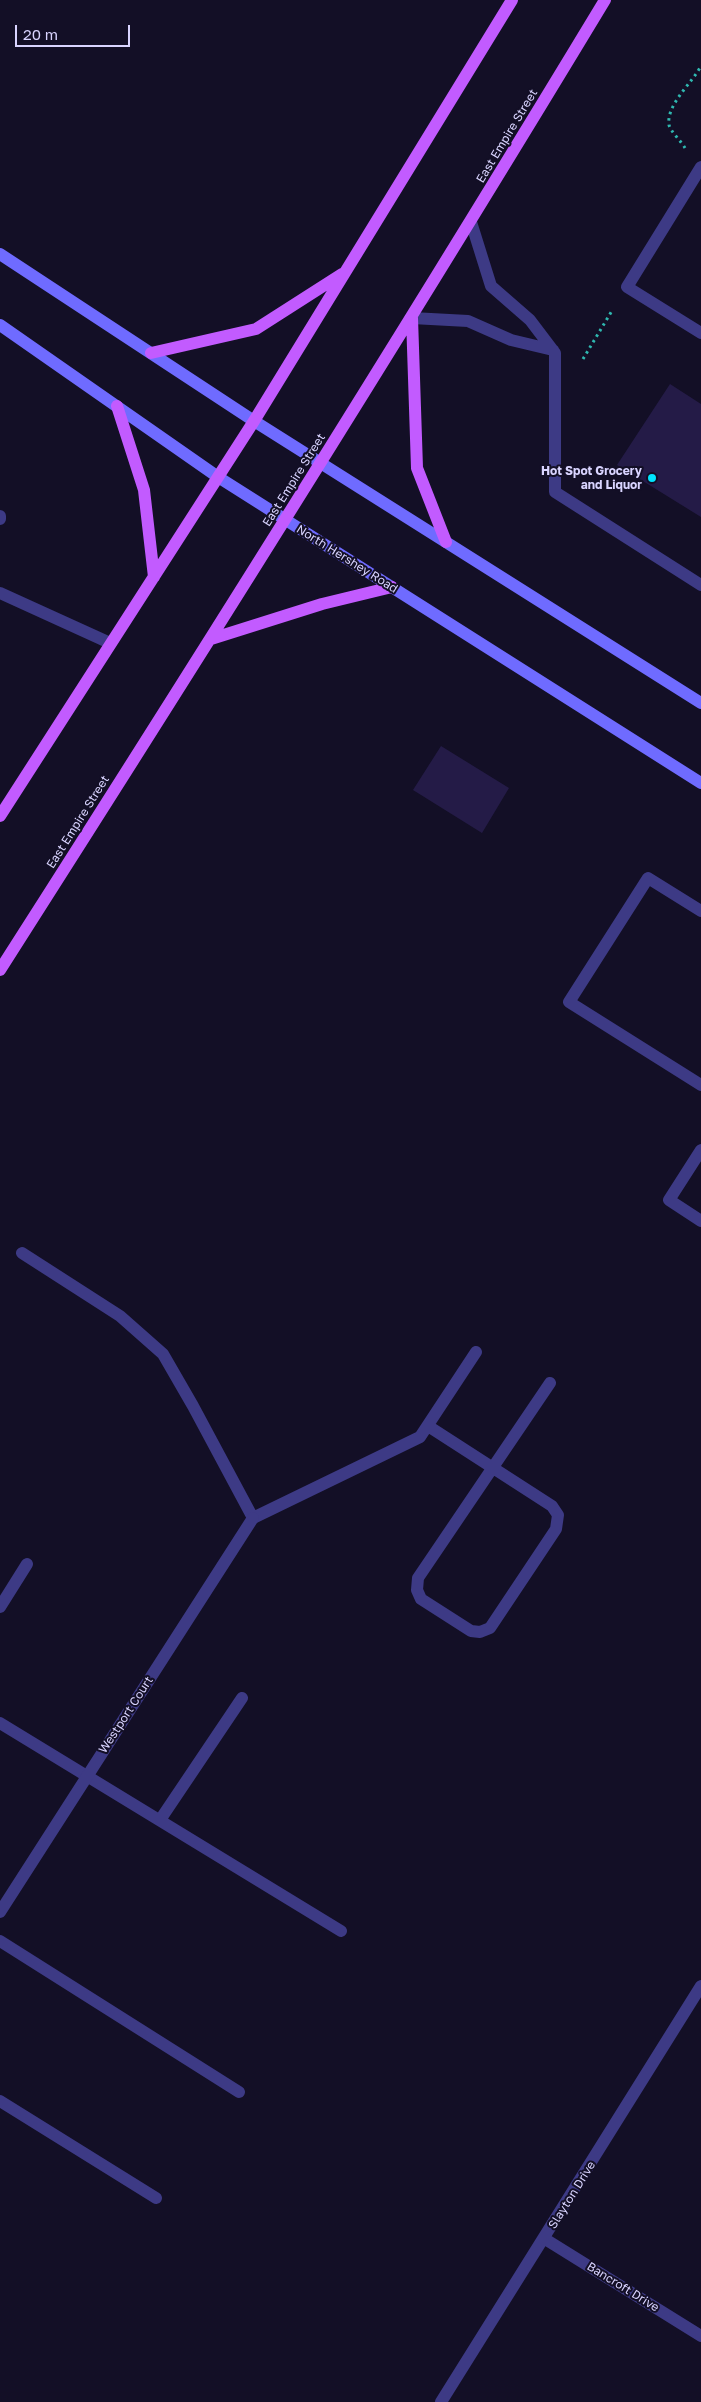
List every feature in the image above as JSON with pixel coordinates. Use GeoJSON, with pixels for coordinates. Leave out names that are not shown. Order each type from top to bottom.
{"type":"FeatureCollection","features":[{"type":"Feature","properties":{"kind":"main road"},"geometry":{"type":"LineString","coordinates":[[0,816],[254,421],[512,0]]}},
{"type":"Feature","properties":{"kind":"main road","name":"East Empire Street"},"geometry":{"type":"LineString","coordinates":[[0,970],[412,318],[605,0]]}},
{"type":"Feature","properties":{"kind":"main road"},"geometry":{"type":"LineString","coordinates":[[0,254],[254,421],[701,703]]}},
{"type":"Feature","properties":{"kind":"main road"},"geometry":{"type":"LineString","coordinates":[[151,353],[256,329],[346,271]]}},
{"type":"Feature","properties":{"kind":"main road"},"geometry":{"type":"LineString","coordinates":[[412,318],[418,468],[446,542]]}},
{"type":"Feature","properties":{"kind":"main road","name":"North Hershey Road"},"geometry":{"type":"LineString","coordinates":[[0,325],[218,477],[701,783]]}},
{"type":"Feature","properties":{"kind":"main road"},"geometry":{"type":"LineString","coordinates":[[116,406],[144,490],[154,577]]}},
{"type":"Feature","properties":{"kind":"main road"},"geometry":{"type":"LineString","coordinates":[[211,638],[322,604],[392,587]]}},
{"type":"Feature","properties":{"kind":"street"},"geometry":{"type":"LineString","coordinates":[[701,168],[627,288],[701,333]]}},
{"type":"Feature","properties":{"kind":"street"},"geometry":{"type":"LineString","coordinates":[[471,222],[491,286],[530,320],[555,353],[555,492],[701,585]]}},
{"type":"Feature","properties":{"kind":"street"},"geometry":{"type":"LineString","coordinates":[[412,318],[468,321],[511,340],[553,350]]}},
{"type":"Feature","properties":{"kind":"street"},"geometry":{"type":"LineString","coordinates":[[0,593],[110,643]]}},
{"type":"Feature","properties":{"kind":"street"},"geometry":{"type":"LineString","coordinates":[[701,911],[648,878],[569,1002],[701,1085]]}},
{"type":"Feature","properties":{"kind":"street"},"geometry":{"type":"LineString","coordinates":[[701,1150],[669,1200],[701,1221]]}},
{"type":"Feature","properties":{"kind":"street"},"geometry":{"type":"LineString","coordinates":[[22,1253],[120,1316],[163,1354],[253,1518],[420,1437],[476,1352]]}},
{"type":"Feature","properties":{"kind":"street"},"geometry":{"type":"LineString","coordinates":[[428,1426],[493,1468],[552,1506],[558,1515],[556,1529],[490,1628],[480,1632],[471,1631],[421,1599],[417,1590],[418,1578],[493,1468],[550,1383]]}},
{"type":"Feature","properties":{"kind":"street","name":"Westport Court"},"geometry":{"type":"LineString","coordinates":[[0,1912],[253,1518]]}},
{"type":"Feature","properties":{"kind":"street"},"geometry":{"type":"LineString","coordinates":[[0,1607],[26,1564]]}},
{"type":"Feature","properties":{"kind":"street"},"geometry":{"type":"LineString","coordinates":[[160,1820],[242,1698]]}},
{"type":"Feature","properties":{"kind":"street"},"geometry":{"type":"LineString","coordinates":[[0,1723],[341,1931]]}},
{"type":"Feature","properties":{"kind":"street"},"geometry":{"type":"LineString","coordinates":[[0,1941],[239,2092]]}},
{"type":"Feature","properties":{"kind":"street","name":"Slayton Drive"},"geometry":{"type":"LineString","coordinates":[[441,2402],[545,2239],[701,1986]]}},
{"type":"Feature","properties":{"kind":"street"},"geometry":{"type":"LineString","coordinates":[[0,2101],[156,2198]]}},
{"type":"Feature","properties":{"kind":"street","name":"Bancroft Drive"},"geometry":{"type":"LineString","coordinates":[[545,2239],[701,2336]]}},
{"type":"Feature","properties":{"kind":"path"},"geometry":{"type":"LineString","coordinates":[[701,66],[687,88],[670,108],[669,126],[701,168]]}},
{"type":"Feature","properties":{"kind":"path"},"geometry":{"type":"LineString","coordinates":[[580,364],[627,288]]}},
{"type":"Feature","properties":{"kind":"building"},"geometry":{"type":"Polygon","coordinates":[[[670,384],[701,404],[701,517],[617,465],[670,384]]]}},
{"type":"Feature","properties":{"kind":"building"},"geometry":{"type":"Polygon","coordinates":[[[441,746],[509,788],[482,833],[413,790],[441,746]]]}},
{"type":"Feature","properties":{"kind":"place","name":"Hot Spot Grocery and Liquor"},"geometry":{"type":"Point","coordinates":[652,478]}}]}
